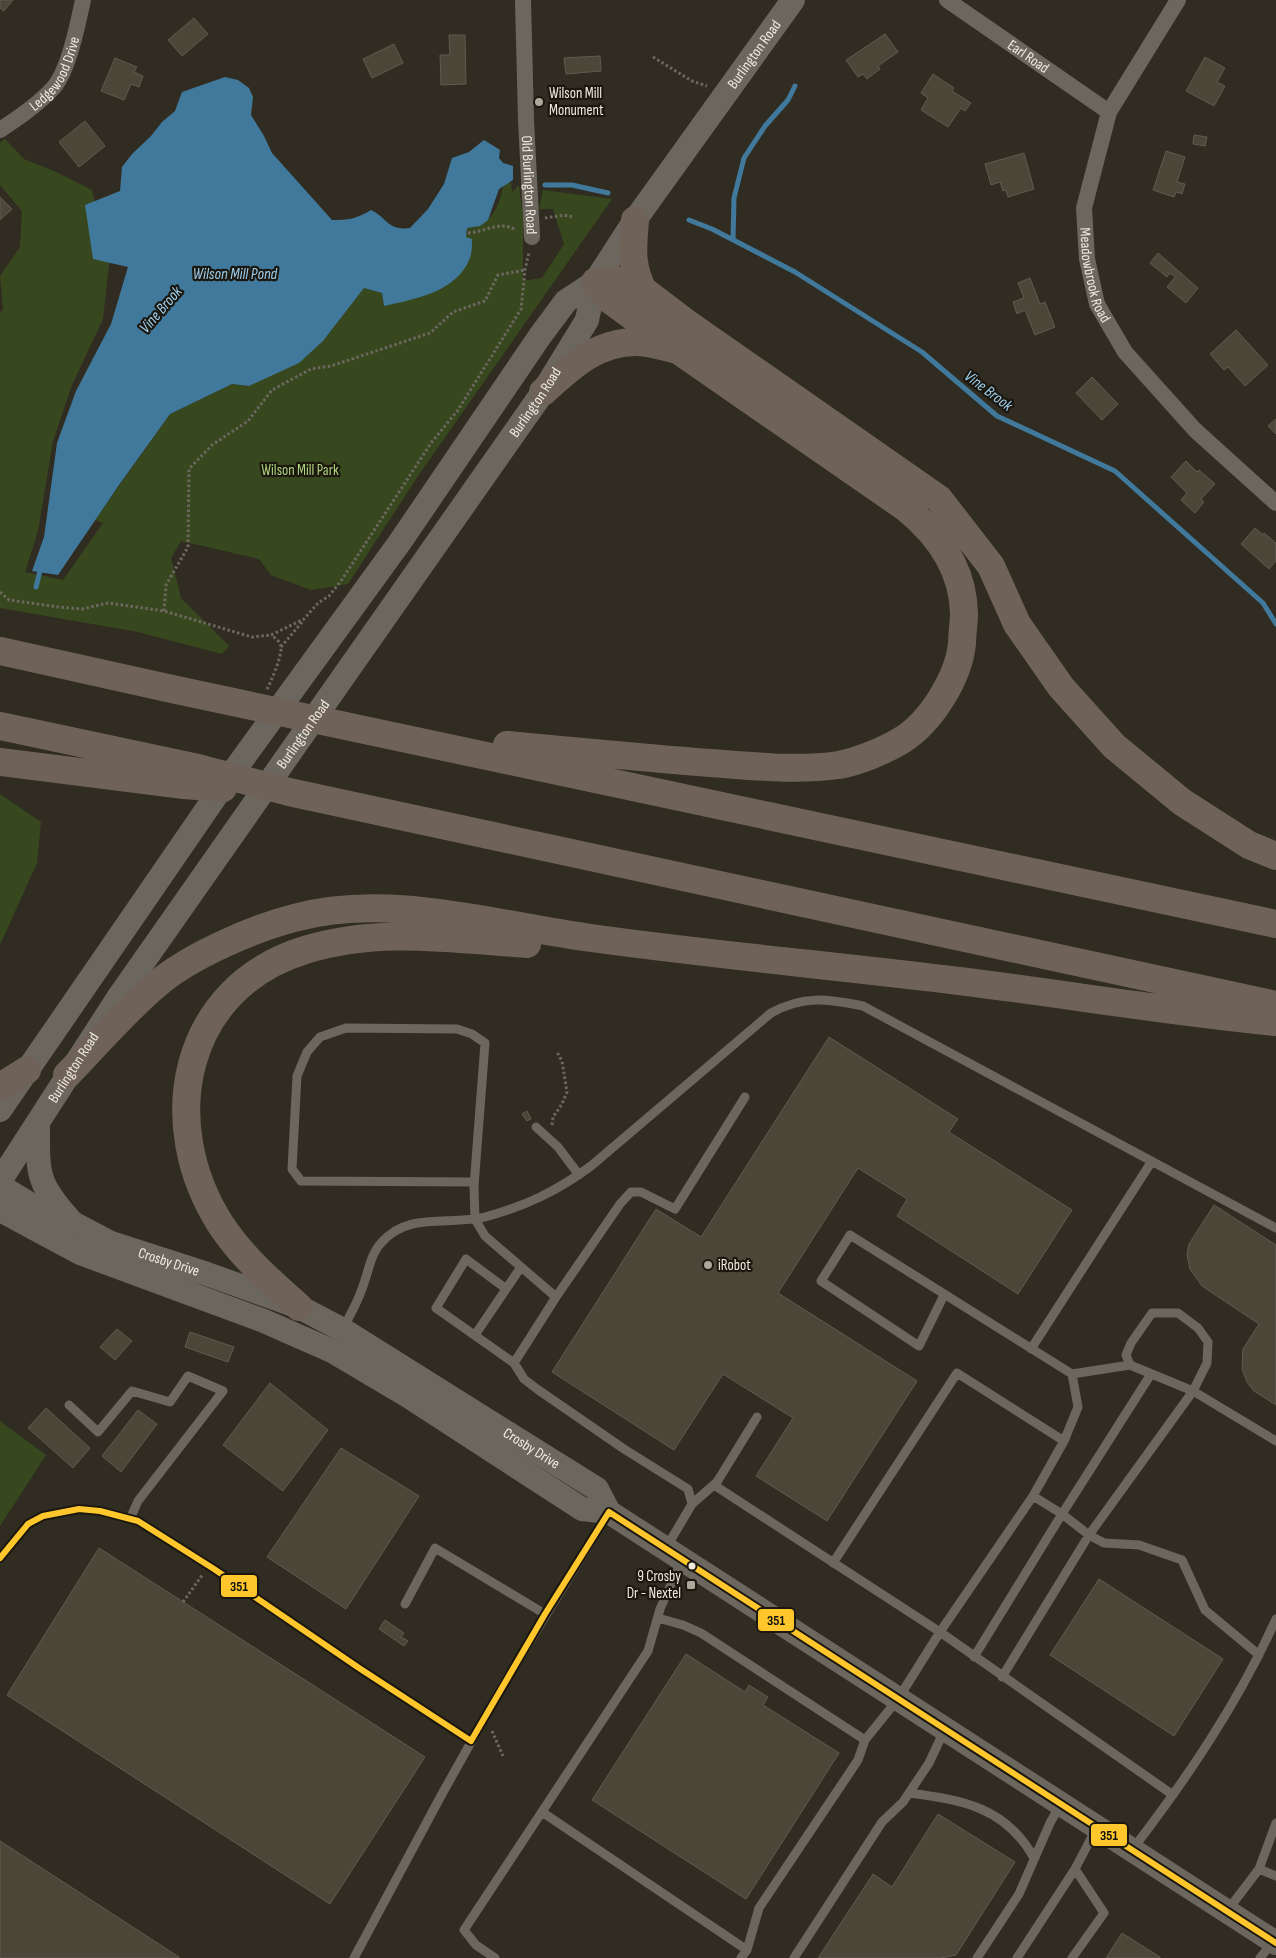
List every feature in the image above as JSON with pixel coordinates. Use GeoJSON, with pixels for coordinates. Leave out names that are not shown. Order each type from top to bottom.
{"type":"FeatureCollection","features":[{"type":"Feature","properties":{"kind":"highway"},"geometry":{"type":"LineString","coordinates":[[635,220],[633,256],[636,276],[643,290]]}},
{"type":"Feature","properties":{"kind":"highway"},"geometry":{"type":"LineString","coordinates":[[595,282],[614,280],[643,290],[685,322],[939,499],[991,566],[1017,624],[1062,687],[1114,746],[1182,802],[1250,845],[1276,856]]}},
{"type":"Feature","properties":{"kind":"highway"},"geometry":{"type":"LineString","coordinates":[[384,734],[651,758],[788,768],[839,764],[870,755],[902,740],[929,715],[949,686],[961,652],[964,613],[959,582],[943,546],[926,524],[906,508],[678,350],[610,300],[595,282]]}},
{"type":"Feature","properties":{"kind":"highway"},"geometry":{"type":"LineString","coordinates":[[543,392],[577,361],[610,345],[637,342],[678,350]]}},
{"type":"Feature","properties":{"kind":"highway"},"geometry":{"type":"LineString","coordinates":[[0,651],[1276,924]]}},
{"type":"Feature","properties":{"kind":"highway"},"geometry":{"type":"LineString","coordinates":[[0,726],[191,777]]}},
{"type":"Feature","properties":{"kind":"highway"},"geometry":{"type":"LineString","coordinates":[[0,762],[191,777],[289,792],[1276,1005]]}},
{"type":"Feature","properties":{"kind":"highway"},"geometry":{"type":"LineString","coordinates":[[67,1075],[158,983],[203,954],[244,935],[295,917],[353,909],[401,908],[590,938],[962,981],[1204,1015],[1276,1022]]}},
{"type":"Feature","properties":{"kind":"highway"},"geometry":{"type":"LineString","coordinates":[[299,1307],[260,1271],[221,1224],[203,1191],[190,1152],[185,1110],[188,1078],[196,1049],[209,1022],[228,997],[248,979],[274,963],[304,950],[345,940],[382,936],[408,936],[548,945],[590,938]]}},
{"type":"Feature","properties":{"kind":"highway"},"geometry":{"type":"LineString","coordinates":[[0,1087],[27,1070]]}},
{"type":"Feature","properties":{"kind":"main road","name":"Burlington Road"},"geometry":{"type":"LineString","coordinates":[[0,1181],[129,982],[543,392],[587,320],[595,282],[635,220],[793,0]]}},
{"type":"Feature","properties":{"kind":"main road","name":"Burlington Road"},"geometry":{"type":"LineString","coordinates":[[0,1110],[220,790],[400,542],[540,336],[566,301],[595,282]]}},
{"type":"Feature","properties":{"kind":"main road"},"geometry":{"type":"LineString","coordinates":[[38,1124],[38,1167],[40,1177],[51,1199],[73,1224]]}},
{"type":"Feature","properties":{"kind":"main road","name":"Crosby Drive"},"geometry":{"type":"LineString","coordinates":[[0,1186],[44,1212],[111,1243],[207,1274],[299,1307],[337,1340],[597,1489],[609,1512],[1226,1911],[1270,1948]]}},
{"type":"Feature","properties":{"kind":"main road","name":"Crosby Drive"},"geometry":{"type":"LineString","coordinates":[[0,1210],[80,1253],[264,1321],[337,1340]]}},
{"type":"Feature","properties":{"kind":"street","name":"Ledgewood Drive"},"geometry":{"type":"LineString","coordinates":[[0,130],[55,86],[65,64],[83,0]]}},
{"type":"Feature","properties":{"kind":"street","name":"Old Burlington Road"},"geometry":{"type":"LineString","coordinates":[[523,0],[526,120],[532,223]]}},
{"type":"Feature","properties":{"kind":"street","name":"Earl Road"},"geometry":{"type":"LineString","coordinates":[[947,0],[1109,112]]}},
{"type":"Feature","properties":{"kind":"street","name":"Meadowbrook Road"},"geometry":{"type":"LineString","coordinates":[[1178,0],[1109,112],[1084,208],[1086,259],[1097,304],[1125,352],[1195,430],[1276,503]]}},
{"type":"Feature","properties":{"kind":"lane"},"geometry":{"type":"LineString","coordinates":[[337,1340],[362,1289],[380,1243],[391,1234],[415,1222],[475,1219],[528,1204],[563,1186],[579,1175],[771,1013],[794,1002],[807,1000],[833,1000],[863,1006],[1276,1228]]}},
{"type":"Feature","properties":{"kind":"lane"},"geometry":{"type":"LineString","coordinates":[[474,1182],[301,1181],[292,1169],[297,1076],[307,1052],[320,1037],[346,1028],[457,1029],[472,1034],[485,1043],[474,1182],[475,1219],[484,1236],[556,1297]]}},
{"type":"Feature","properties":{"kind":"lane"},"geometry":{"type":"LineString","coordinates":[[514,1362],[620,1204],[631,1192],[641,1192],[675,1209],[744,1097]]}},
{"type":"Feature","properties":{"kind":"lane"},"geometry":{"type":"LineString","coordinates":[[536,1128],[558,1147],[579,1175]]}},
{"type":"Feature","properties":{"kind":"lane"},"geometry":{"type":"LineString","coordinates":[[1031,1348],[1152,1161]]}},
{"type":"Feature","properties":{"kind":"lane"},"geometry":{"type":"LineString","coordinates":[[944,1295],[919,1346],[821,1281],[850,1236],[1072,1374],[1130,1365],[1193,1391],[1276,1441]]}},
{"type":"Feature","properties":{"kind":"lane"},"geometry":{"type":"LineString","coordinates":[[505,1288],[466,1259],[436,1308],[514,1362],[524,1380],[688,1489],[692,1504]]}},
{"type":"Feature","properties":{"kind":"lane"},"geometry":{"type":"LineString","coordinates":[[475,1336],[505,1288],[521,1267]]}},
{"type":"Feature","properties":{"kind":"lane"},"geometry":{"type":"LineString","coordinates":[[1002,1677],[1089,1535],[1193,1391],[1207,1363],[1208,1342],[1198,1328],[1178,1313],[1152,1313],[1131,1343],[1126,1355],[1130,1365]]}},
{"type":"Feature","properties":{"kind":"lane"},"geometry":{"type":"LineString","coordinates":[[833,1563],[957,1373],[1064,1441]]}},
{"type":"Feature","properties":{"kind":"lane"},"geometry":{"type":"LineString","coordinates":[[542,1812],[744,1954],[759,1908],[858,1760],[865,1740],[898,1699],[940,1632],[1033,1496],[1064,1441],[1078,1407],[1072,1374]]}},
{"type":"Feature","properties":{"kind":"lane"},"geometry":{"type":"LineString","coordinates":[[974,1657],[1151,1374]]}},
{"type":"Feature","properties":{"kind":"lane"},"geometry":{"type":"LineString","coordinates":[[69,1405],[98,1432],[132,1391],[170,1402],[188,1376],[223,1391],[138,1501],[130,1519]]}},
{"type":"Feature","properties":{"kind":"lane"},"geometry":{"type":"LineString","coordinates":[[495,1958],[476,1945],[464,1930],[648,1651],[674,1554],[692,1504],[714,1486],[757,1417]]}},
{"type":"Feature","properties":{"kind":"lane"},"geometry":{"type":"LineString","coordinates":[[714,1486],[940,1632],[1173,1795]]}},
{"type":"Feature","properties":{"kind":"lane"},"geometry":{"type":"LineString","coordinates":[[1033,1496],[1062,1514],[1089,1535],[1104,1543],[1139,1546],[1182,1560],[1205,1610],[1259,1655]]}},
{"type":"Feature","properties":{"kind":"lane"},"geometry":{"type":"LineString","coordinates":[[0,1558],[28,1524],[43,1516],[79,1509],[100,1511],[138,1522],[208,1566],[358,1668],[471,1741]]}},
{"type":"Feature","properties":{"kind":"lane"},"geometry":{"type":"LineString","coordinates":[[354,1958],[471,1741],[545,1614],[609,1512]]}},
{"type":"Feature","properties":{"kind":"lane"},"geometry":{"type":"LineString","coordinates":[[405,1604],[435,1548],[545,1614]]}},
{"type":"Feature","properties":{"kind":"lane"},"geometry":{"type":"LineString","coordinates":[[658,1618],[684,1625],[701,1633],[865,1740]]}},
{"type":"Feature","properties":{"kind":"lane"},"geometry":{"type":"LineString","coordinates":[[1132,1850],[1198,1760],[1228,1714],[1276,1619]]}},
{"type":"Feature","properties":{"kind":"lane"},"geometry":{"type":"LineString","coordinates":[[794,1958],[882,1822],[903,1802],[929,1763],[945,1729]]}},
{"type":"Feature","properties":{"kind":"lane"},"geometry":{"type":"LineString","coordinates":[[909,1793],[948,1798],[984,1810],[1019,1834],[1034,1858]]}},
{"type":"Feature","properties":{"kind":"lane"},"geometry":{"type":"LineString","coordinates":[[976,1958],[1019,1894],[1060,1804]]}},
{"type":"Feature","properties":{"kind":"lane"},"geometry":{"type":"LineString","coordinates":[[1226,1911],[1259,1869],[1276,1823]]}},
{"type":"Feature","properties":{"kind":"lane"},"geometry":{"type":"LineString","coordinates":[[1017,1958],[1075,1869],[1097,1827]]}},
{"type":"Feature","properties":{"kind":"lane"},"geometry":{"type":"LineString","coordinates":[[1072,1958],[1104,1913],[1075,1869]]}},
{"type":"Feature","properties":{"kind":"lane"},"geometry":{"type":"LineString","coordinates":[[1259,1869],[1276,1876]]}},
{"type":"Feature","properties":{"kind":"path"},"geometry":{"type":"LineString","coordinates":[[653,57],[692,81],[729,90]]}},
{"type":"Feature","properties":{"kind":"path"},"geometry":{"type":"LineString","coordinates":[[468,234],[502,224],[532,223],[564,215],[573,217]]}},
{"type":"Feature","properties":{"kind":"path","name":"Old Burlington Road"},"geometry":{"type":"LineString","coordinates":[[281,648],[318,603],[329,596],[341,581],[431,444],[458,410],[521,309],[524,270],[532,223]]}},
{"type":"Feature","properties":{"kind":"path"},"geometry":{"type":"LineString","coordinates":[[164,611],[166,585],[176,564],[188,547],[189,469],[212,445],[248,421],[272,390],[310,369],[331,366],[351,360],[430,333],[453,312],[485,301],[498,275],[524,270]]}},
{"type":"Feature","properties":{"kind":"path"},"geometry":{"type":"LineString","coordinates":[[0,592],[9,600],[59,608],[82,609],[108,603],[164,611],[252,637],[271,635],[304,619]]}},
{"type":"Feature","properties":{"kind":"path"},"geometry":{"type":"LineString","coordinates":[[271,635],[279,642],[281,648],[273,680]]}},
{"type":"Feature","properties":{"kind":"path"},"geometry":{"type":"LineString","coordinates":[[546,1137],[553,1117],[562,1104],[567,1092],[562,1061],[557,1052]]}},
{"type":"Feature","properties":{"kind":"path"},"geometry":{"type":"LineString","coordinates":[[183,1602],[208,1566]]}},
{"type":"Feature","properties":{"kind":"path"},"geometry":{"type":"LineString","coordinates":[[492,1731],[504,1756]]}},
{"type":"Feature","properties":{"kind":"green space","name":"Wilson Mill Park"},"geometry":{"type":"Polygon","coordinates":[[[5,139],[24,159],[54,171],[92,190],[109,264],[103,319],[72,385],[53,441],[38,531],[25,572],[63,580],[103,523],[95,520],[170,414],[232,384],[249,386],[323,341],[364,288],[382,293],[384,305],[466,237],[467,228],[483,223],[489,218],[500,200],[504,183],[511,183],[512,192],[519,185],[523,217],[523,281],[542,278],[564,244],[553,209],[539,209],[543,190],[612,199],[418,476],[348,584],[311,590],[271,575],[259,559],[181,541],[171,558],[181,598],[229,646],[222,654],[138,632],[0,608],[0,313],[3,309],[0,276],[20,247],[22,211],[0,185],[0,143],[5,139]]]}},
{"type":"Feature","properties":{"kind":"green space"},"geometry":{"type":"Polygon","coordinates":[[[0,794],[41,822],[37,863],[0,945],[0,794]]]}},
{"type":"Feature","properties":{"kind":"green space"},"geometry":{"type":"Polygon","coordinates":[[[0,1421],[46,1455],[0,1526],[0,1421]]]}},
{"type":"Feature","properties":{"kind":"water","name":"Wilson Mill Pond"},"geometry":{"type":"Polygon","coordinates":[[[225,77],[238,80],[249,88],[253,97],[251,115],[272,153],[332,220],[352,218],[371,210],[392,225],[410,228],[428,209],[444,184],[452,158],[469,152],[484,140],[500,150],[499,158],[503,163],[513,166],[513,180],[499,189],[488,220],[480,226],[467,228],[466,237],[472,239],[471,256],[464,270],[455,279],[434,292],[421,297],[384,306],[382,293],[364,288],[323,341],[299,363],[249,386],[232,384],[170,414],[58,575],[32,571],[44,537],[57,443],[76,391],[111,324],[128,267],[93,259],[85,205],[120,191],[122,167],[162,122],[175,111],[182,92],[225,77]]]}},
{"type":"Feature","properties":{"kind":"building"},"geometry":{"type":"Polygon","coordinates":[[[0,0],[13,0],[4,11],[0,8],[0,0]]]}},
{"type":"Feature","properties":{"kind":"building"},"geometry":{"type":"Polygon","coordinates":[[[194,18],[208,34],[182,56],[168,40],[194,18]]]}},
{"type":"Feature","properties":{"kind":"building"},"geometry":{"type":"Polygon","coordinates":[[[885,34],[898,52],[878,66],[880,69],[867,79],[863,74],[858,77],[846,60],[885,34]]]}},
{"type":"Feature","properties":{"kind":"building"},"geometry":{"type":"Polygon","coordinates":[[[449,35],[465,35],[466,84],[441,85],[440,55],[450,55],[449,35]]]}},
{"type":"Feature","properties":{"kind":"building"},"geometry":{"type":"Polygon","coordinates":[[[394,44],[403,63],[372,78],[363,59],[394,44]]]}},
{"type":"Feature","properties":{"kind":"building"},"geometry":{"type":"Polygon","coordinates":[[[600,56],[601,71],[566,74],[564,58],[600,56]]]}},
{"type":"Feature","properties":{"kind":"building"},"geometry":{"type":"Polygon","coordinates":[[[1205,57],[1225,68],[1217,82],[1225,86],[1214,106],[1186,91],[1205,57]]]}},
{"type":"Feature","properties":{"kind":"building"},"geometry":{"type":"Polygon","coordinates":[[[115,58],[137,67],[134,72],[143,76],[139,87],[131,84],[124,100],[101,91],[115,58]]]}},
{"type":"Feature","properties":{"kind":"building"},"geometry":{"type":"Polygon","coordinates":[[[933,74],[954,88],[952,91],[971,103],[965,111],[961,108],[948,127],[921,110],[928,98],[921,93],[933,74]]]}},
{"type":"Feature","properties":{"kind":"building"},"geometry":{"type":"Polygon","coordinates":[[[85,121],[105,146],[79,167],[59,142],[85,121]]]}},
{"type":"Feature","properties":{"kind":"building"},"geometry":{"type":"Polygon","coordinates":[[[1194,135],[1207,137],[1205,146],[1193,144],[1194,135]]]}},
{"type":"Feature","properties":{"kind":"building"},"geometry":{"type":"Polygon","coordinates":[[[1166,151],[1185,157],[1177,182],[1185,184],[1182,194],[1176,192],[1174,197],[1153,190],[1166,151]]]}},
{"type":"Feature","properties":{"kind":"building"},"geometry":{"type":"Polygon","coordinates":[[[1024,153],[1034,189],[1008,197],[1006,190],[1003,191],[1000,182],[991,185],[985,164],[1024,153]]]}},
{"type":"Feature","properties":{"kind":"building"},"geometry":{"type":"Polygon","coordinates":[[[0,197],[12,209],[0,220],[0,197]]]}},
{"type":"Feature","properties":{"kind":"building"},"geometry":{"type":"Polygon","coordinates":[[[1158,253],[1198,288],[1186,303],[1167,287],[1175,277],[1170,273],[1167,277],[1150,263],[1158,253]]]}},
{"type":"Feature","properties":{"kind":"building"},"geometry":{"type":"Polygon","coordinates":[[[1030,278],[1040,304],[1045,302],[1055,327],[1035,335],[1025,310],[1017,314],[1013,302],[1024,298],[1018,283],[1030,278]]]}},
{"type":"Feature","properties":{"kind":"building"},"geometry":{"type":"Polygon","coordinates":[[[1236,330],[1268,365],[1245,386],[1228,367],[1224,370],[1210,354],[1236,330]]]}},
{"type":"Feature","properties":{"kind":"building"},"geometry":{"type":"Polygon","coordinates":[[[1092,377],[1118,404],[1102,420],[1076,393],[1092,377]]]}},
{"type":"Feature","properties":{"kind":"building"},"geometry":{"type":"Polygon","coordinates":[[[1276,419],[1276,434],[1268,426],[1276,419]]]}},
{"type":"Feature","properties":{"kind":"building"},"geometry":{"type":"Polygon","coordinates":[[[1186,461],[1197,472],[1199,470],[1215,484],[1201,499],[1204,502],[1195,513],[1181,500],[1187,493],[1171,477],[1186,461]]]}},
{"type":"Feature","properties":{"kind":"building"},"geometry":{"type":"Polygon","coordinates":[[[1255,528],[1276,543],[1276,561],[1269,569],[1241,544],[1255,528]]]}},
{"type":"Feature","properties":{"kind":"building","name":"iRobot"},"geometry":{"type":"Polygon","coordinates":[[[829,1037],[958,1119],[949,1132],[1072,1210],[1018,1294],[897,1216],[907,1199],[858,1168],[778,1293],[917,1381],[827,1521],[756,1476],[793,1418],[723,1374],[674,1450],[552,1372],[656,1209],[701,1237],[829,1037]]]}},
{"type":"Feature","properties":{"kind":"building"},"geometry":{"type":"Polygon","coordinates":[[[527,1111],[531,1119],[527,1121],[522,1114],[527,1111]]]}},
{"type":"Feature","properties":{"kind":"building"},"geometry":{"type":"Polygon","coordinates":[[[1214,1205],[1276,1245],[1276,1405],[1254,1391],[1247,1382],[1242,1369],[1243,1349],[1259,1324],[1202,1286],[1190,1269],[1187,1254],[1189,1244],[1214,1205]]]}},
{"type":"Feature","properties":{"kind":"building"},"geometry":{"type":"Polygon","coordinates":[[[117,1329],[132,1341],[115,1360],[100,1347],[117,1329]]]}},
{"type":"Feature","properties":{"kind":"building"},"geometry":{"type":"Polygon","coordinates":[[[190,1332],[234,1347],[228,1362],[185,1347],[190,1332]]]}},
{"type":"Feature","properties":{"kind":"building"},"geometry":{"type":"Polygon","coordinates":[[[270,1383],[328,1430],[283,1491],[223,1445],[270,1383]]]}},
{"type":"Feature","properties":{"kind":"building"},"geometry":{"type":"Polygon","coordinates":[[[46,1408],[90,1448],[73,1468],[28,1428],[46,1408]]]}},
{"type":"Feature","properties":{"kind":"building"},"geometry":{"type":"Polygon","coordinates":[[[138,1410],[157,1424],[121,1472],[102,1456],[138,1410]]]}},
{"type":"Feature","properties":{"kind":"building"},"geometry":{"type":"Polygon","coordinates":[[[341,1448],[419,1496],[346,1609],[267,1557],[341,1448]]]}},
{"type":"Feature","properties":{"kind":"building"},"geometry":{"type":"Polygon","coordinates":[[[99,1548],[425,1757],[330,1904],[7,1695],[99,1548]]]}},
{"type":"Feature","properties":{"kind":"building"},"geometry":{"type":"Polygon","coordinates":[[[1099,1579],[1223,1659],[1174,1736],[1050,1655],[1099,1579]]]}},
{"type":"Feature","properties":{"kind":"building"},"geometry":{"type":"Polygon","coordinates":[[[385,1620],[404,1633],[401,1637],[408,1641],[404,1646],[379,1629],[385,1620]]]}},
{"type":"Feature","properties":{"kind":"building"},"geometry":{"type":"Polygon","coordinates":[[[686,1654],[745,1692],[749,1685],[768,1697],[763,1705],[839,1753],[746,1899],[592,1800],[686,1654]]]}},
{"type":"Feature","properties":{"kind":"building"},"geometry":{"type":"Polygon","coordinates":[[[938,1814],[1015,1862],[956,1955],[941,1958],[818,1958],[873,1874],[892,1887],[938,1814]]]}},
{"type":"Feature","properties":{"kind":"building"},"geometry":{"type":"Polygon","coordinates":[[[0,1841],[179,1957],[179,1958],[0,1958],[0,1841]]]}},
{"type":"Feature","properties":{"kind":"building"},"geometry":{"type":"Polygon","coordinates":[[[1122,1933],[1160,1957],[1160,1958],[1106,1958],[1122,1933]]]}},
{"type":"Feature","properties":{"kind":"waterway"},"geometry":{"type":"LineString","coordinates":[[733,240],[734,198],[744,158],[765,126],[788,100],[795,86]]}},
{"type":"Feature","properties":{"kind":"waterway","name":"Vine Brook"},"geometry":{"type":"LineString","coordinates":[[545,185],[572,185],[608,193]]}},
{"type":"Feature","properties":{"kind":"waterway","name":"Vine Brook"},"geometry":{"type":"LineString","coordinates":[[689,220],[712,229],[795,272],[922,352],[997,416],[1115,471],[1263,603],[1276,624]]}},
{"type":"Feature","properties":{"kind":"waterway","name":"Vine Brook"},"geometry":{"type":"LineString","coordinates":[[36,587],[41,567]]}},
{"type":"Feature","properties":{"kind":"transit line","name":"351"},"geometry":{"type":"LineString","coordinates":[[0,1558],[28,1524],[43,1516],[79,1509],[100,1511],[138,1521],[214,1569],[359,1668],[471,1741]]}},
{"type":"Feature","properties":{"kind":"transit line","name":"351"},"geometry":{"type":"LineString","coordinates":[[609,1512],[1276,1943]]}},
{"type":"Feature","properties":{"kind":"transit line","name":"351"},"geometry":{"type":"LineString","coordinates":[[471,1741],[545,1614],[609,1512]]}},
{"type":"Feature","properties":{"kind":"place","name":"Wilson Mill Monument"},"geometry":{"type":"Point","coordinates":[539,102]}},
{"type":"Feature","properties":{"kind":"place","name":"iRobot"},"geometry":{"type":"Point","coordinates":[708,1265]}},
{"type":"Feature","properties":{"kind":"place","name":"9 Crosby Dr - Nextel"},"geometry":{"type":"Point","coordinates":[691,1585]}}]}
